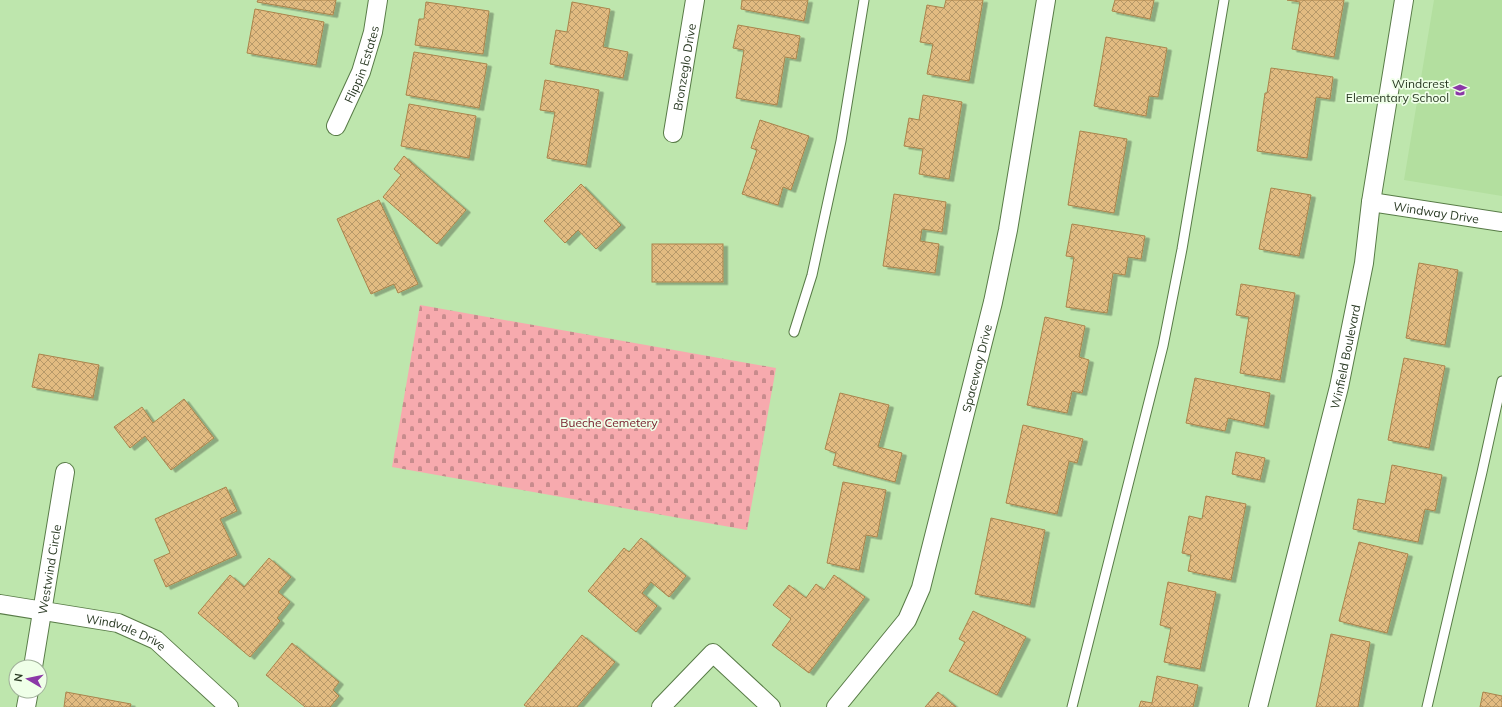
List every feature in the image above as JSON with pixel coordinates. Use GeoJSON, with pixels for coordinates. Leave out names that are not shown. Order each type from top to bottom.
{"type":"FeatureCollection","features":[{"type":"Feature","properties":{"kind":"street","name":"Flippin Estates"},"geometry":{"type":"LineString","coordinates":[[336,126],[361,72],[373,32],[378,0]]}},
{"type":"Feature","properties":{"kind":"street","name":"Bronzeglo Drive"},"geometry":{"type":"LineString","coordinates":[[673,133],[695,0]]}},
{"type":"Feature","properties":{"kind":"street","name":"Spaceway Drive"},"geometry":{"type":"LineString","coordinates":[[836,707],[907,620],[921,588],[994,302],[1008,230],[1046,0]]}},
{"type":"Feature","properties":{"kind":"street","name":"Winfield Boulevard"},"geometry":{"type":"LineString","coordinates":[[1258,707],[1339,387],[1364,263],[1371,202],[1404,0]]}},
{"type":"Feature","properties":{"kind":"street","name":"Windway Drive"},"geometry":{"type":"LineString","coordinates":[[1371,202],[1502,222]]}},
{"type":"Feature","properties":{"kind":"street","name":"Westwind Circle"},"geometry":{"type":"LineString","coordinates":[[34,659],[65,472]]}},
{"type":"Feature","properties":{"kind":"street","name":"Windvale Drive"},"geometry":{"type":"LineString","coordinates":[[0,604],[118,623],[156,640],[228,707]]}},
{"type":"Feature","properties":{"kind":"street"},"geometry":{"type":"LineString","coordinates":[[661,707],[713,653],[771,707]]}},
{"type":"Feature","properties":{"kind":"lane"},"geometry":{"type":"LineString","coordinates":[[794,332],[812,275],[841,141],[864,0]]}},
{"type":"Feature","properties":{"kind":"lane"},"geometry":{"type":"LineString","coordinates":[[1072,707],[1163,346],[1182,249],[1224,0]]}},
{"type":"Feature","properties":{"kind":"lane"},"geometry":{"type":"LineString","coordinates":[[1426,707],[1502,381]]}},
{"type":"Feature","properties":{"kind":"shaded area","name":"Windcrest Elementary School"},"geometry":{"type":"Polygon","coordinates":[[[1434,0],[1502,0],[1502,196],[1404,180],[1434,0]]]}},
{"type":"Feature","properties":{"kind":"green space","name":"Bueche Cemetery"},"geometry":{"type":"Polygon","coordinates":[[[420,305],[776,368],[747,530],[392,467],[420,305]]]}},
{"type":"Feature","properties":{"kind":"building"},"geometry":{"type":"Polygon","coordinates":[[[258,0],[336,0],[333,15],[257,2],[258,0]]]}},
{"type":"Feature","properties":{"kind":"building"},"geometry":{"type":"Polygon","coordinates":[[[742,0],[808,0],[804,21],[741,9],[742,0]]]}},
{"type":"Feature","properties":{"kind":"building"},"geometry":{"type":"Polygon","coordinates":[[[946,0],[983,0],[969,81],[927,74],[933,44],[920,42],[927,5],[944,8],[946,0]]]}},
{"type":"Feature","properties":{"kind":"building"},"geometry":{"type":"Polygon","coordinates":[[[1115,0],[1154,0],[1150,19],[1112,11],[1115,0]]]}},
{"type":"Feature","properties":{"kind":"building"},"geometry":{"type":"Polygon","coordinates":[[[1287,0],[1344,0],[1334,57],[1292,49],[1300,2],[1287,0]]]}},
{"type":"Feature","properties":{"kind":"building"},"geometry":{"type":"Polygon","coordinates":[[[426,2],[489,11],[483,54],[415,45],[419,19],[424,19],[426,2]]]}},
{"type":"Feature","properties":{"kind":"building"},"geometry":{"type":"Polygon","coordinates":[[[572,2],[610,9],[603,47],[628,52],[623,78],[550,64],[556,30],[567,32],[572,2]]]}},
{"type":"Feature","properties":{"kind":"building"},"geometry":{"type":"Polygon","coordinates":[[[255,9],[324,22],[316,65],[247,53],[255,9]]]}},
{"type":"Feature","properties":{"kind":"building"},"geometry":{"type":"Polygon","coordinates":[[[738,25],[800,36],[796,59],[785,57],[777,105],[736,98],[744,50],[733,48],[738,25]]]}},
{"type":"Feature","properties":{"kind":"building"},"geometry":{"type":"Polygon","coordinates":[[[1106,37],[1167,48],[1158,97],[1149,96],[1146,116],[1094,106],[1106,37]]]}},
{"type":"Feature","properties":{"kind":"building"},"geometry":{"type":"Polygon","coordinates":[[[414,52],[487,64],[479,108],[406,95],[414,52]]]}},
{"type":"Feature","properties":{"kind":"building"},"geometry":{"type":"Polygon","coordinates":[[[1271,68],[1333,77],[1330,99],[1316,97],[1307,158],[1257,151],[1265,93],[1267,93],[1271,68]]]}},
{"type":"Feature","properties":{"kind":"building"},"geometry":{"type":"Polygon","coordinates":[[[545,80],[599,90],[586,165],[547,158],[555,112],[540,110],[545,80]]]}},
{"type":"Feature","properties":{"kind":"building"},"geometry":{"type":"Polygon","coordinates":[[[923,95],[962,102],[949,179],[919,174],[923,149],[904,146],[909,118],[919,120],[923,95]]]}},
{"type":"Feature","properties":{"kind":"building"},"geometry":{"type":"Polygon","coordinates":[[[409,104],[476,116],[469,158],[401,146],[409,104]]]}},
{"type":"Feature","properties":{"kind":"building"},"geometry":{"type":"Polygon","coordinates":[[[760,120],[809,136],[791,190],[783,187],[778,205],[742,194],[757,150],[751,148],[760,120]]]}},
{"type":"Feature","properties":{"kind":"building"},"geometry":{"type":"Polygon","coordinates":[[[1080,131],[1127,139],[1114,213],[1068,205],[1080,131]]]}},
{"type":"Feature","properties":{"kind":"building"},"geometry":{"type":"Polygon","coordinates":[[[404,156],[466,210],[437,244],[383,197],[401,175],[394,169],[404,156]]]}},
{"type":"Feature","properties":{"kind":"building"},"geometry":{"type":"Polygon","coordinates":[[[581,184],[621,225],[596,249],[578,230],[565,243],[544,221],[581,184]]]}},
{"type":"Feature","properties":{"kind":"building"},"geometry":{"type":"Polygon","coordinates":[[[1271,188],[1311,195],[1299,256],[1259,249],[1271,188]]]}},
{"type":"Feature","properties":{"kind":"building"},"geometry":{"type":"Polygon","coordinates":[[[894,194],[946,202],[942,232],[922,229],[920,241],[939,244],[935,273],[883,266],[894,194]]]}},
{"type":"Feature","properties":{"kind":"building"},"geometry":{"type":"Polygon","coordinates":[[[379,200],[418,284],[398,293],[394,284],[371,294],[337,219],[379,200]]]}},
{"type":"Feature","properties":{"kind":"building"},"geometry":{"type":"Polygon","coordinates":[[[1072,224],[1145,236],[1141,259],[1128,257],[1125,275],[1113,273],[1107,313],[1066,307],[1074,257],[1066,256],[1072,224]]]}},
{"type":"Feature","properties":{"kind":"building"},"geometry":{"type":"Polygon","coordinates":[[[652,244],[723,244],[723,282],[652,282],[652,244]]]}},
{"type":"Feature","properties":{"kind":"building"},"geometry":{"type":"Polygon","coordinates":[[[1419,263],[1458,270],[1445,345],[1406,338],[1419,263]]]}},
{"type":"Feature","properties":{"kind":"building"},"geometry":{"type":"Polygon","coordinates":[[[1241,284],[1295,293],[1280,380],[1240,373],[1249,317],[1236,315],[1241,284]]]}},
{"type":"Feature","properties":{"kind":"building"},"geometry":{"type":"Polygon","coordinates":[[[1045,317],[1085,326],[1079,357],[1089,360],[1082,393],[1072,391],[1067,413],[1027,405],[1045,317]]]}},
{"type":"Feature","properties":{"kind":"building"},"geometry":{"type":"Polygon","coordinates":[[[39,354],[99,365],[93,398],[32,387],[39,354]]]}},
{"type":"Feature","properties":{"kind":"building"},"geometry":{"type":"Polygon","coordinates":[[[1404,358],[1445,366],[1429,448],[1388,440],[1404,358]]]}},
{"type":"Feature","properties":{"kind":"building"},"geometry":{"type":"Polygon","coordinates":[[[1195,378],[1270,393],[1264,426],[1228,418],[1225,431],[1186,423],[1195,378]]]}},
{"type":"Feature","properties":{"kind":"building"},"geometry":{"type":"Polygon","coordinates":[[[840,393],[889,405],[878,447],[902,453],[895,482],[833,465],[836,453],[825,449],[840,393]]]}},
{"type":"Feature","properties":{"kind":"building"},"geometry":{"type":"Polygon","coordinates":[[[184,399],[214,438],[171,470],[145,436],[130,448],[114,427],[142,407],[153,423],[184,399]]]}},
{"type":"Feature","properties":{"kind":"building"},"geometry":{"type":"Polygon","coordinates":[[[1023,425],[1083,439],[1077,463],[1069,461],[1057,514],[1006,503],[1023,425]]]}},
{"type":"Feature","properties":{"kind":"building"},"geometry":{"type":"Polygon","coordinates":[[[1236,452],[1265,458],[1260,480],[1232,474],[1236,452]]]}},
{"type":"Feature","properties":{"kind":"building"},"geometry":{"type":"Polygon","coordinates":[[[1392,465],[1442,475],[1435,511],[1425,509],[1418,542],[1353,529],[1358,499],[1385,504],[1392,465]]]}},
{"type":"Feature","properties":{"kind":"building"},"geometry":{"type":"Polygon","coordinates":[[[843,482],[886,490],[877,537],[866,535],[859,570],[827,563],[843,482]]]}},
{"type":"Feature","properties":{"kind":"building"},"geometry":{"type":"Polygon","coordinates":[[[226,487],[237,511],[220,519],[237,555],[166,587],[154,560],[170,553],[155,519],[226,487]]]}},
{"type":"Feature","properties":{"kind":"building"},"geometry":{"type":"Polygon","coordinates":[[[1206,496],[1246,504],[1231,580],[1188,571],[1191,555],[1182,553],[1189,516],[1202,519],[1206,496]]]}},
{"type":"Feature","properties":{"kind":"building"},"geometry":{"type":"Polygon","coordinates":[[[991,518],[1045,530],[1030,605],[975,594],[991,518]]]}},
{"type":"Feature","properties":{"kind":"building"},"geometry":{"type":"Polygon","coordinates":[[[641,538],[686,576],[669,597],[651,582],[642,593],[657,606],[636,632],[588,591],[624,548],[629,552],[641,538]]]}},
{"type":"Feature","properties":{"kind":"building"},"geometry":{"type":"Polygon","coordinates":[[[1359,542],[1408,554],[1387,633],[1339,621],[1359,542]]]}},
{"type":"Feature","properties":{"kind":"building"},"geometry":{"type":"Polygon","coordinates":[[[269,558],[291,577],[278,592],[290,602],[277,618],[280,621],[250,657],[198,613],[230,575],[244,587],[269,558]]]}},
{"type":"Feature","properties":{"kind":"building"},"geometry":{"type":"Polygon","coordinates":[[[834,575],[865,597],[809,673],[772,645],[791,619],[773,605],[789,585],[806,598],[816,584],[824,590],[834,575]]]}},
{"type":"Feature","properties":{"kind":"building"},"geometry":{"type":"Polygon","coordinates":[[[1168,582],[1216,592],[1200,669],[1164,662],[1171,628],[1160,625],[1168,582]]]}},
{"type":"Feature","properties":{"kind":"building"},"geometry":{"type":"Polygon","coordinates":[[[973,611],[1026,637],[997,695],[949,671],[965,642],[959,639],[973,611]]]}},
{"type":"Feature","properties":{"kind":"building"},"geometry":{"type":"Polygon","coordinates":[[[1331,634],[1370,642],[1358,707],[1316,707],[1331,634]]]}},
{"type":"Feature","properties":{"kind":"building"},"geometry":{"type":"Polygon","coordinates":[[[582,635],[615,662],[577,707],[527,707],[524,705],[582,635]]]}},
{"type":"Feature","properties":{"kind":"building"},"geometry":{"type":"Polygon","coordinates":[[[292,643],[339,682],[333,690],[339,696],[330,707],[305,707],[266,675],[292,643]]]}},
{"type":"Feature","properties":{"kind":"building"},"geometry":{"type":"Polygon","coordinates":[[[1157,676],[1198,685],[1193,707],[1139,707],[1141,701],[1152,703],[1157,676]]]}},
{"type":"Feature","properties":{"kind":"building"},"geometry":{"type":"Polygon","coordinates":[[[66,692],[131,704],[130,707],[64,707],[66,692]]]}},
{"type":"Feature","properties":{"kind":"building"},"geometry":{"type":"Polygon","coordinates":[[[938,692],[956,707],[925,707],[938,692]]]}},
{"type":"Feature","properties":{"kind":"building"},"geometry":{"type":"Polygon","coordinates":[[[1483,692],[1502,696],[1502,707],[1480,707],[1483,692]]]}},
{"type":"Feature","properties":{"kind":"place","name":"Windcrest Elementary School"},"geometry":{"type":"Point","coordinates":[1460,90]}}]}
